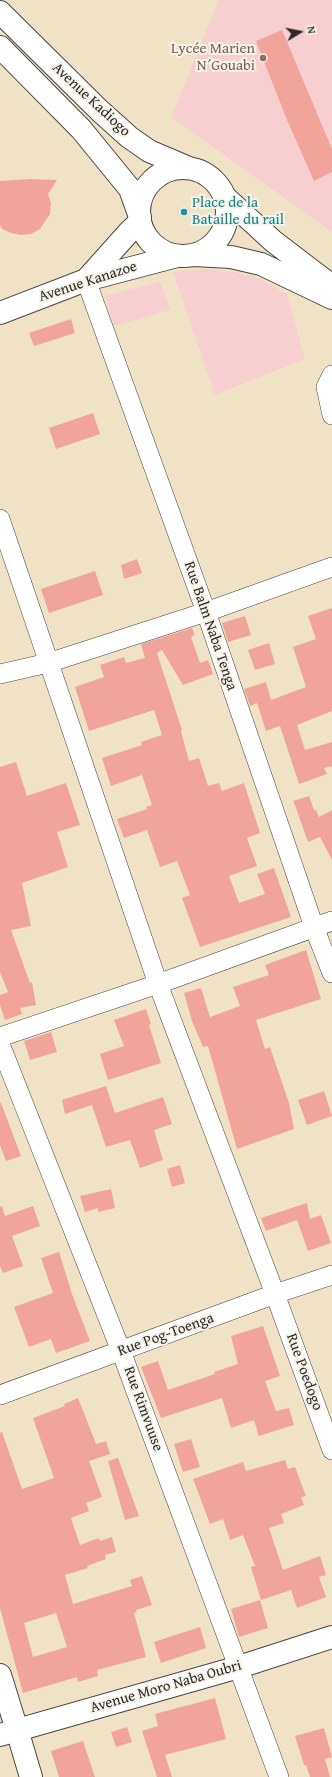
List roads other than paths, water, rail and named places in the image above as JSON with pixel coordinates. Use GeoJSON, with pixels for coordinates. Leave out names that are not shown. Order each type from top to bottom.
{"type":"FeatureCollection","features":[{"type":"Feature","properties":{"kind":"main road","name":"Avenue Kadiogo"},"geometry":{"type":"LineString","coordinates":[[0,12],[100,111],[129,137],[149,151],[194,170]]}},
{"type":"Feature","properties":{"kind":"main road","name":"Avenue Kadiogo"},"geometry":{"type":"LineString","coordinates":[[0,47],[86,134],[130,189],[140,219]]}},
{"type":"Feature","properties":{"kind":"main road"},"geometry":{"type":"LineString","coordinates":[[185,256],[200,253],[213,245],[222,233],[225,226],[227,211],[224,196],[220,188],[208,176],[194,170],[177,169],[169,171],[155,179],[149,185],[141,200],[140,219],[146,235],[152,243],[167,253],[185,256],[231,257],[261,264],[332,298]]}},
{"type":"Feature","properties":{"kind":"main road"},"geometry":{"type":"LineString","coordinates":[[224,196],[255,226],[332,286]]}},
{"type":"Feature","properties":{"kind":"main road"},"geometry":{"type":"LineString","coordinates":[[86,280],[140,219]]}},
{"type":"Feature","properties":{"kind":"main road","name":"Avenue Kanazoe"},"geometry":{"type":"LineString","coordinates":[[0,313],[86,280],[185,256]]}},
{"type":"Feature","properties":{"kind":"main road","name":"Avenue Moro Naba Oubri"},"geometry":{"type":"LineString","coordinates":[[8,1732],[239,1667],[332,1637]]}},
{"type":"Feature","properties":{"kind":"main road"},"geometry":{"type":"LineString","coordinates":[[0,1675],[8,1732],[32,1777]]}},
{"type":"Feature","properties":{"kind":"street","name":"Rue Balm Naba Tenga"},"geometry":{"type":"LineString","coordinates":[[86,280],[206,612],[314,927],[332,973]]}},
{"type":"Feature","properties":{"kind":"street"},"geometry":{"type":"LineString","coordinates":[[332,375],[326,387],[332,415]]}},
{"type":"Feature","properties":{"kind":"street","name":"Rue Poedogo"},"geometry":{"type":"LineString","coordinates":[[0,519],[158,984],[332,1450]]}},
{"type":"Feature","properties":{"kind":"street"},"geometry":{"type":"LineString","coordinates":[[0,674],[48,663],[206,612],[332,567]]}},
{"type":"Feature","properties":{"kind":"street"},"geometry":{"type":"LineString","coordinates":[[0,1037],[158,984],[332,921]]}},
{"type":"Feature","properties":{"kind":"street","name":"Rue Rimvuuse"},"geometry":{"type":"LineString","coordinates":[[0,1044],[121,1351],[279,1777]]}},
{"type":"Feature","properties":{"kind":"street","name":"Rue Pog-Toenga"},"geometry":{"type":"LineString","coordinates":[[0,1395],[275,1294],[332,1275]]}},
{"type":"Feature","properties":{"kind":"place","name":"Lycée Marien N´Gouabi"},"geometry":{"type":"Point","coordinates":[263,58]}},
{"type":"Feature","properties":{"kind":"place","name":"Place de la Bataille du rail"},"geometry":{"type":"Point","coordinates":[184,212]}}]}
